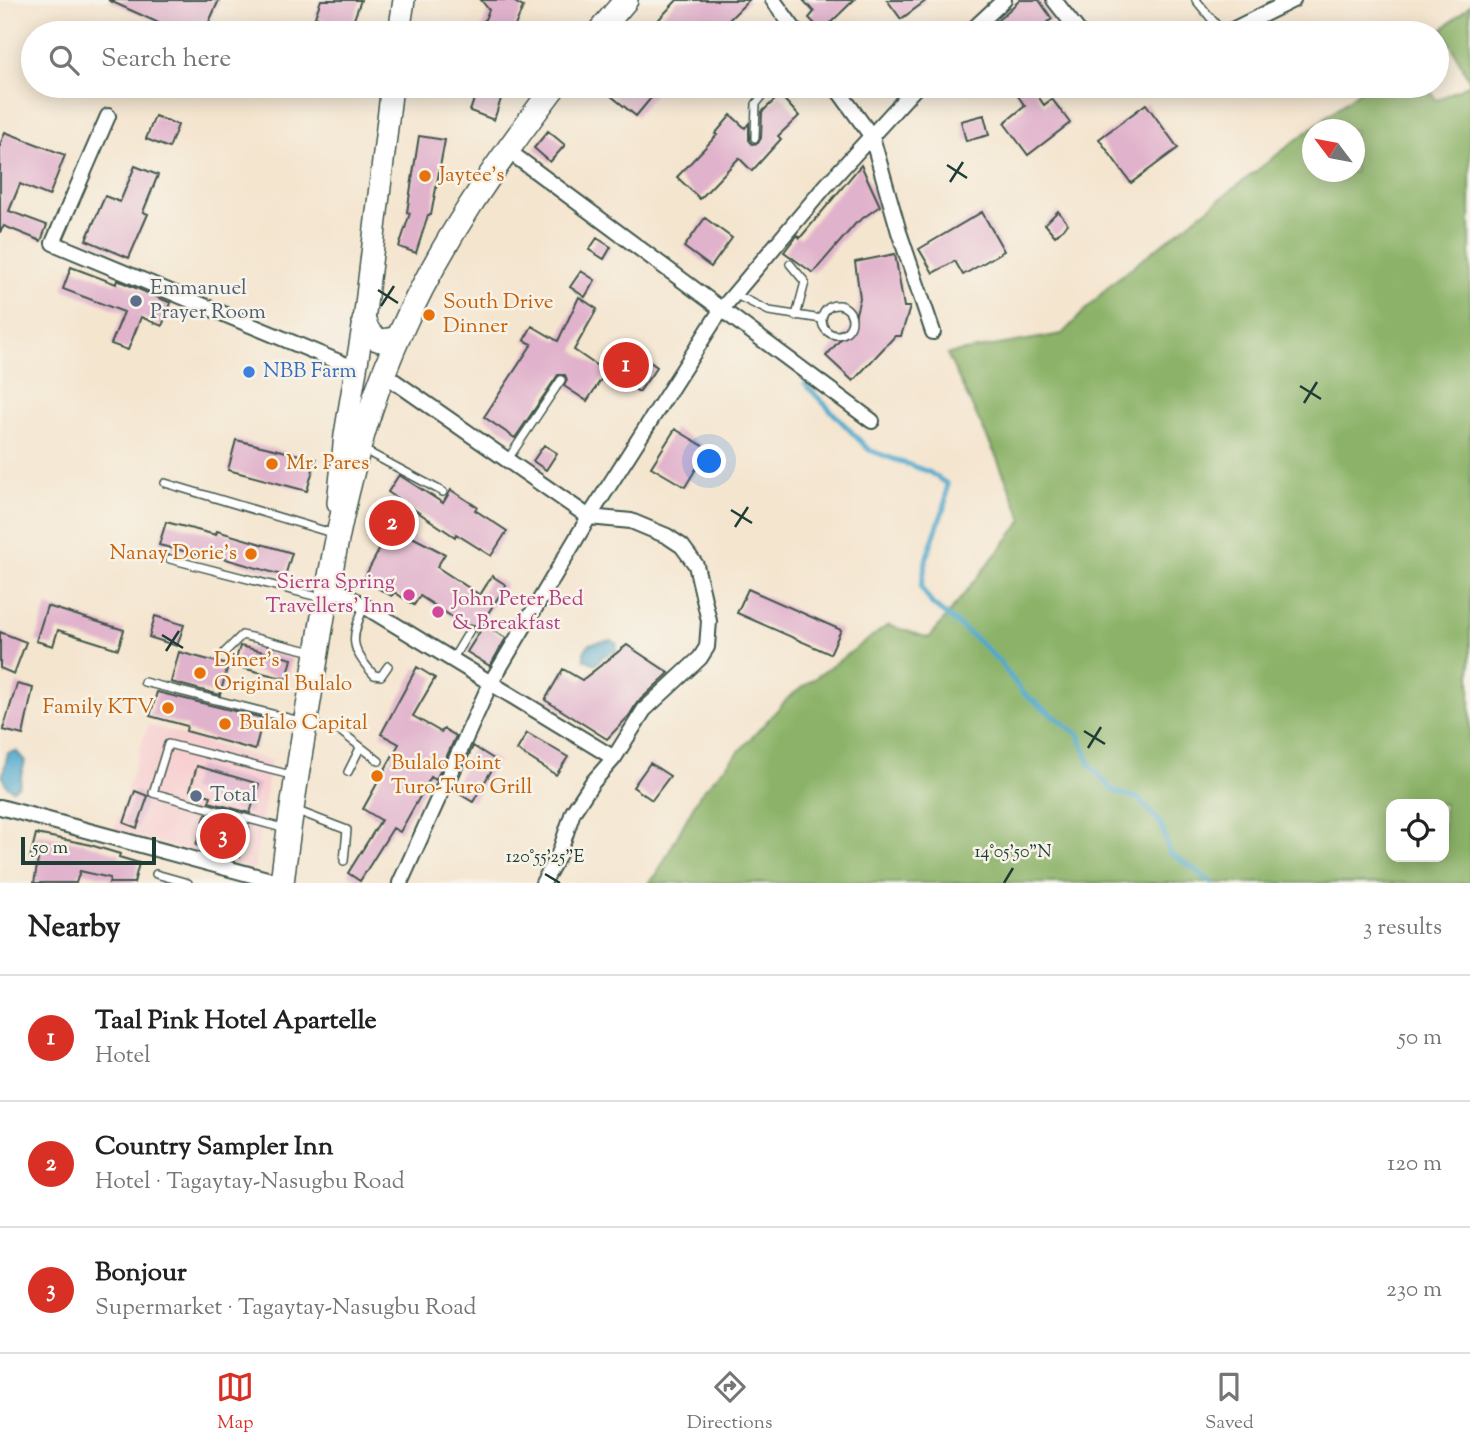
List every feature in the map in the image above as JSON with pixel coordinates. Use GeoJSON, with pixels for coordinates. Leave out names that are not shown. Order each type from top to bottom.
{"type":"FeatureCollection","features":[{"type":"Feature","properties":{"kind":"main road"},"geometry":{"type":"LineString","coordinates":[[401,21],[404,0]]}},
{"type":"Feature","properties":{"kind":"main road"},"geometry":{"type":"LineString","coordinates":[[608,21],[626,0]]}},
{"type":"Feature","properties":{"kind":"main road"},"geometry":{"type":"LineString","coordinates":[[337,534],[338,491],[364,321],[391,98]]}},
{"type":"Feature","properties":{"kind":"main road"},"geometry":{"type":"LineString","coordinates":[[282,883],[295,776],[337,534],[359,447],[398,337],[446,243],[506,150],[546,98]]}},
{"type":"Feature","properties":{"kind":"main road"},"geometry":{"type":"LineString","coordinates":[[364,321],[372,337],[380,341],[398,337]]}},
{"type":"Feature","properties":{"kind":"street"},"geometry":{"type":"LineString","coordinates":[[773,0],[788,21]]}},
{"type":"Feature","properties":{"kind":"street"},"geometry":{"type":"LineString","coordinates":[[981,21],[1003,0]]}},
{"type":"Feature","properties":{"kind":"street"},"geometry":{"type":"LineString","coordinates":[[1054,0],[1071,21]]}},
{"type":"Feature","properties":{"kind":"street"},"geometry":{"type":"LineString","coordinates":[[1250,21],[1293,0]]}},
{"type":"Feature","properties":{"kind":"street"},"geometry":{"type":"LineString","coordinates":[[844,98],[872,137],[899,232],[933,332]]}},
{"type":"Feature","properties":{"kind":"street"},"geometry":{"type":"LineString","coordinates":[[400,883],[490,684],[589,517],[721,310],[823,189],[906,98]]}},
{"type":"Feature","properties":{"kind":"street"},"geometry":{"type":"LineString","coordinates":[[108,116],[53,243],[356,369]]}},
{"type":"Feature","properties":{"kind":"street"},"geometry":{"type":"LineString","coordinates":[[506,150],[872,421]]}},
{"type":"Feature","properties":{"kind":"street"},"geometry":{"type":"LineString","coordinates":[[384,374],[589,517],[631,521],[667,536],[682,546],[696,565],[709,621],[707,647],[700,658],[644,710],[614,758],[592,783],[573,812],[559,854],[543,883]]}},
{"type":"Feature","properties":{"kind":"street"},"geometry":{"type":"LineString","coordinates":[[327,592],[364,607],[614,758]]}},
{"type":"Feature","properties":{"kind":"street"},"geometry":{"type":"LineString","coordinates":[[0,807],[282,883]]}},
{"type":"Feature","properties":{"kind":"lane"},"geometry":{"type":"LineString","coordinates":[[1196,0],[1214,21]]}},
{"type":"Feature","properties":{"kind":"lane"},"geometry":{"type":"LineString","coordinates":[[755,138],[756,104],[760,98]]}},
{"type":"Feature","properties":{"kind":"lane"},"geometry":{"type":"LineString","coordinates":[[790,264],[805,282],[796,316]]}},
{"type":"Feature","properties":{"kind":"lane"},"geometry":{"type":"LineString","coordinates":[[736,295],[769,311],[822,319]]}},
{"type":"Feature","properties":{"kind":"lane"},"geometry":{"type":"LineString","coordinates":[[838,304],[850,311],[853,320],[849,330],[840,335],[829,333],[822,319],[828,307],[838,304]]}},
{"type":"Feature","properties":{"kind":"lane"},"geometry":{"type":"LineString","coordinates":[[508,460],[561,380]]}},
{"type":"Feature","properties":{"kind":"lane"},"geometry":{"type":"LineString","coordinates":[[359,447],[443,492]]}},
{"type":"Feature","properties":{"kind":"lane"},"geometry":{"type":"LineString","coordinates":[[165,483],[337,534]]}},
{"type":"Feature","properties":{"kind":"lane"},"geometry":{"type":"LineString","coordinates":[[170,559],[327,592]]}},
{"type":"Feature","properties":{"kind":"lane"},"geometry":{"type":"LineString","coordinates":[[364,607],[354,630],[354,647],[374,675],[381,676],[388,666]]}},
{"type":"Feature","properties":{"kind":"lane"},"geometry":{"type":"LineString","coordinates":[[452,661],[470,630]]}},
{"type":"Feature","properties":{"kind":"lane"},"geometry":{"type":"LineString","coordinates":[[225,652],[242,635],[317,653]]}},
{"type":"Feature","properties":{"kind":"lane"},"geometry":{"type":"LineString","coordinates":[[144,682],[340,731],[379,761]]}},
{"type":"Feature","properties":{"kind":"lane"},"geometry":{"type":"LineString","coordinates":[[295,776],[168,744],[153,793],[289,818],[310,817],[347,830],[344,861]]}},
{"type":"Feature","properties":{"kind":"lane"},"geometry":{"type":"LineString","coordinates":[[348,772],[360,748]]}},
{"type":"Feature","properties":{"kind":"lane"},"geometry":{"type":"LineString","coordinates":[[156,874],[188,883]]}},
{"type":"Feature","properties":{"kind":"shaded area","name":"Total"},"geometry":{"type":"Polygon","coordinates":[[[148,725],[271,761],[254,870],[114,830],[148,725]]]}},
{"type":"Feature","properties":{"kind":"green space"},"geometry":{"type":"Polygon","coordinates":[[[1470,5],[1470,82],[1449,41],[1449,24],[1470,5]]]}},
{"type":"Feature","properties":{"kind":"green space"},"geometry":{"type":"Polygon","coordinates":[[[1470,84],[1470,883],[649,883],[657,874],[700,794],[789,697],[888,625],[929,638],[1023,520],[947,354],[1062,334],[1113,282],[1302,136],[1302,182],[1365,182],[1365,119],[1323,119],[1351,98],[1436,100],[1449,98],[1449,94],[1470,84]]]}},
{"type":"Feature","properties":{"kind":"water"},"geometry":{"type":"Polygon","coordinates":[[[612,640],[617,644],[616,651],[603,656],[596,664],[584,659],[584,652],[589,644],[612,640]]]}},
{"type":"Feature","properties":{"kind":"water"},"geometry":{"type":"Polygon","coordinates":[[[16,751],[25,761],[19,785],[13,790],[2,777],[8,753],[16,751]]]}},
{"type":"Feature","properties":{"kind":"building"},"geometry":{"type":"Polygon","coordinates":[[[108,0],[219,0],[209,21],[154,21],[108,0]]]}},
{"type":"Feature","properties":{"kind":"building"},"geometry":{"type":"Polygon","coordinates":[[[321,0],[361,0],[353,21],[326,21],[315,17],[321,0]]]}},
{"type":"Feature","properties":{"kind":"building"},"geometry":{"type":"Polygon","coordinates":[[[481,0],[511,0],[523,7],[517,21],[484,21],[489,10],[481,0]]]}},
{"type":"Feature","properties":{"kind":"building"},"geometry":{"type":"Polygon","coordinates":[[[677,0],[749,0],[728,21],[657,21],[677,0]]]}},
{"type":"Feature","properties":{"kind":"building"},"geometry":{"type":"Polygon","coordinates":[[[803,0],[854,0],[832,21],[812,21],[809,18],[814,12],[803,0]]]}},
{"type":"Feature","properties":{"kind":"building"},"geometry":{"type":"Polygon","coordinates":[[[887,0],[927,0],[901,19],[887,0]]]}},
{"type":"Feature","properties":{"kind":"building"},"geometry":{"type":"Polygon","coordinates":[[[1020,0],[1039,0],[1052,19],[1049,21],[997,21],[1020,0]]]}},
{"type":"Feature","properties":{"kind":"building"},"geometry":{"type":"Polygon","coordinates":[[[475,98],[501,99],[494,120],[470,111],[475,98]]]}},
{"type":"Feature","properties":{"kind":"building"},"geometry":{"type":"Polygon","coordinates":[[[614,98],[651,98],[636,116],[614,98]]]}},
{"type":"Feature","properties":{"kind":"building"},"geometry":{"type":"Polygon","coordinates":[[[777,98],[783,98],[799,116],[778,136],[781,139],[752,171],[739,158],[700,199],[677,177],[717,135],[715,134],[731,115],[745,128],[749,123],[749,140],[752,144],[758,143],[761,138],[762,112],[777,98]]]}},
{"type":"Feature","properties":{"kind":"building"},"geometry":{"type":"Polygon","coordinates":[[[1019,98],[1039,98],[1044,105],[1052,99],[1070,123],[1028,155],[1004,123],[1025,106],[1019,98]]]}},
{"type":"Feature","properties":{"kind":"building"},"geometry":{"type":"Polygon","coordinates":[[[1146,104],[1178,148],[1131,183],[1099,139],[1146,104]]]}},
{"type":"Feature","properties":{"kind":"building"},"geometry":{"type":"Polygon","coordinates":[[[984,115],[989,135],[966,141],[961,121],[984,115]]]}},
{"type":"Feature","properties":{"kind":"building"},"geometry":{"type":"Polygon","coordinates":[[[155,116],[178,125],[169,148],[146,139],[155,116]]]}},
{"type":"Feature","properties":{"kind":"building"},"geometry":{"type":"Polygon","coordinates":[[[548,131],[565,145],[550,162],[534,148],[548,131]]]}},
{"type":"Feature","properties":{"kind":"building"},"geometry":{"type":"Polygon","coordinates":[[[5,132],[65,155],[49,196],[20,184],[9,211],[47,225],[41,241],[4,226],[0,232],[0,145],[5,132]]]}},
{"type":"Feature","properties":{"kind":"building","name":"Jaytee's"},"geometry":{"type":"Polygon","coordinates":[[[419,136],[445,140],[431,215],[428,215],[416,253],[399,247],[410,213],[407,212],[419,136]]]}},
{"type":"Feature","properties":{"kind":"building"},"geometry":{"type":"Polygon","coordinates":[[[861,165],[880,206],[856,223],[813,273],[784,252],[797,235],[800,238],[861,165]]]}},
{"type":"Feature","properties":{"kind":"building"},"geometry":{"type":"Polygon","coordinates":[[[135,166],[158,175],[143,212],[148,214],[129,258],[86,240],[105,196],[120,202],[135,166]]]}},
{"type":"Feature","properties":{"kind":"building"},"geometry":{"type":"Polygon","coordinates":[[[1058,211],[1068,224],[1055,236],[1045,224],[1058,211]]]}},
{"type":"Feature","properties":{"kind":"building"},"geometry":{"type":"Polygon","coordinates":[[[982,212],[1004,251],[963,275],[955,261],[933,273],[919,249],[982,212]]]}},
{"type":"Feature","properties":{"kind":"building"},"geometry":{"type":"Polygon","coordinates":[[[705,218],[732,238],[711,267],[684,247],[705,218]]]}},
{"type":"Feature","properties":{"kind":"building"},"geometry":{"type":"Polygon","coordinates":[[[597,238],[611,247],[604,259],[589,250],[597,238]]]}},
{"type":"Feature","properties":{"kind":"building"},"geometry":{"type":"Polygon","coordinates":[[[895,254],[904,307],[910,307],[901,336],[895,336],[853,381],[826,356],[853,325],[860,298],[855,262],[895,254]]]}},
{"type":"Feature","properties":{"kind":"building"},"geometry":{"type":"Polygon","coordinates":[[[71,267],[116,284],[117,280],[171,303],[162,326],[141,317],[128,350],[111,344],[124,312],[63,289],[71,267]]]}},
{"type":"Feature","properties":{"kind":"building"},"geometry":{"type":"Polygon","coordinates":[[[581,271],[595,280],[585,297],[570,287],[581,271]]]}},
{"type":"Feature","properties":{"kind":"building"},"geometry":{"type":"Polygon","coordinates":[[[579,297],[597,309],[574,350],[606,372],[587,401],[564,386],[567,380],[565,375],[558,375],[515,438],[484,417],[532,344],[524,340],[532,326],[558,341],[579,297]]]}},
{"type":"Feature","properties":{"kind":"building"},"geometry":{"type":"Polygon","coordinates":[[[630,347],[657,367],[639,392],[612,373],[630,347]]]}},
{"type":"Feature","properties":{"kind":"building"},"geometry":{"type":"Polygon","coordinates":[[[675,429],[708,449],[685,487],[651,467],[675,429]]]}},
{"type":"Feature","properties":{"kind":"building","name":"Mr. Pares"},"geometry":{"type":"Polygon","coordinates":[[[236,440],[316,459],[307,491],[228,470],[236,440]]]}},
{"type":"Feature","properties":{"kind":"building"},"geometry":{"type":"Polygon","coordinates":[[[544,445],[557,453],[546,470],[533,461],[544,445]]]}},
{"type":"Feature","properties":{"kind":"building"},"geometry":{"type":"Polygon","coordinates":[[[399,475],[443,503],[451,490],[507,531],[491,556],[456,534],[455,537],[388,492],[399,475]]]}},
{"type":"Feature","properties":{"kind":"building"},"geometry":{"type":"Polygon","coordinates":[[[381,521],[445,554],[437,567],[480,595],[492,576],[506,585],[476,632],[474,625],[466,626],[420,596],[414,605],[394,592],[392,596],[363,580],[385,539],[374,533],[381,521]]]}},
{"type":"Feature","properties":{"kind":"building","name":"Nanay Dorie's"},"geometry":{"type":"Polygon","coordinates":[[[166,522],[216,535],[217,531],[292,553],[285,576],[205,553],[204,556],[159,545],[166,522]]]}},
{"type":"Feature","properties":{"kind":"building"},"geometry":{"type":"Polygon","coordinates":[[[748,589],[841,630],[830,654],[737,613],[748,589]]]}},
{"type":"Feature","properties":{"kind":"building"},"geometry":{"type":"Polygon","coordinates":[[[47,606],[124,630],[118,649],[58,630],[53,646],[36,641],[47,606]]]}},
{"type":"Feature","properties":{"kind":"building"},"geometry":{"type":"Polygon","coordinates":[[[155,616],[184,625],[177,646],[149,637],[155,616]]]}},
{"type":"Feature","properties":{"kind":"building"},"geometry":{"type":"Polygon","coordinates":[[[484,625],[506,638],[490,666],[467,652],[484,625]]]}},
{"type":"Feature","properties":{"kind":"building"},"geometry":{"type":"Polygon","coordinates":[[[0,632],[26,642],[14,674],[0,668],[0,632]]]}},
{"type":"Feature","properties":{"kind":"building"},"geometry":{"type":"Polygon","coordinates":[[[627,645],[669,673],[637,703],[629,716],[607,739],[545,700],[563,669],[582,680],[627,645]]]}},
{"type":"Feature","properties":{"kind":"building"},"geometry":{"type":"Polygon","coordinates":[[[240,646],[292,659],[287,679],[234,666],[240,646]]]}},
{"type":"Feature","properties":{"kind":"building","name":"Diner's Original Bulalo"},"geometry":{"type":"Polygon","coordinates":[[[179,652],[228,665],[220,695],[171,682],[179,652]]]}},
{"type":"Feature","properties":{"kind":"building"},"geometry":{"type":"Polygon","coordinates":[[[417,667],[435,678],[413,716],[441,732],[444,729],[456,736],[436,780],[431,777],[400,832],[393,828],[360,881],[348,873],[381,820],[363,809],[399,744],[381,734],[417,667]]]}},
{"type":"Feature","properties":{"kind":"building"},"geometry":{"type":"Polygon","coordinates":[[[17,684],[33,688],[23,735],[3,730],[17,684]]]}},
{"type":"Feature","properties":{"kind":"building","name":"Bulalo Capital"},"geometry":{"type":"Polygon","coordinates":[[[157,692],[263,718],[255,750],[186,731],[187,726],[150,716],[157,692]]]}},
{"type":"Feature","properties":{"kind":"building"},"geometry":{"type":"Polygon","coordinates":[[[527,733],[568,757],[556,775],[517,750],[527,733]]]}},
{"type":"Feature","properties":{"kind":"building"},"geometry":{"type":"Polygon","coordinates":[[[473,746],[497,761],[473,802],[453,790],[473,746]]]}},
{"type":"Feature","properties":{"kind":"building"},"geometry":{"type":"Polygon","coordinates":[[[650,763],[670,776],[652,800],[633,787],[650,763]]]}},
{"type":"Feature","properties":{"kind":"building"},"geometry":{"type":"Polygon","coordinates":[[[197,766],[259,784],[250,813],[209,802],[211,796],[190,790],[197,766]]]}},
{"type":"Feature","properties":{"kind":"building"},"geometry":{"type":"Polygon","coordinates":[[[135,791],[148,796],[137,828],[124,823],[135,791]]]}},
{"type":"Feature","properties":{"kind":"building"},"geometry":{"type":"Polygon","coordinates":[[[206,814],[249,827],[240,857],[196,845],[206,814]]]}},
{"type":"Feature","properties":{"kind":"building"},"geometry":{"type":"Polygon","coordinates":[[[36,834],[87,844],[139,863],[134,883],[109,883],[110,878],[80,871],[76,883],[34,883],[38,860],[30,858],[36,834]]]}},
{"type":"Feature","properties":{"kind":"waterway"},"geometry":{"type":"LineString","coordinates":[[805,384],[869,450],[929,472],[947,484],[945,505],[927,556],[921,587],[932,604],[998,660],[1023,693],[1079,735],[1090,765],[1113,791],[1139,799],[1161,824],[1170,853],[1211,883]]}},
{"type":"Feature","properties":{"kind":"place","name":"Jaytee's"},"geometry":{"type":"Point","coordinates":[425,176]}},
{"type":"Feature","properties":{"kind":"place","name":"Emmanuel Prayer Room"},"geometry":{"type":"Point","coordinates":[136,301]}},
{"type":"Feature","properties":{"kind":"place","name":"South Drive Dinner"},"geometry":{"type":"Point","coordinates":[429,315]}},
{"type":"Feature","properties":{"kind":"place","name":"Taal Pink Hotel Apartelle"},"geometry":{"type":"Point","coordinates":[626,365]}},
{"type":"Feature","properties":{"kind":"place","name":"NBB Farm"},"geometry":{"type":"Point","coordinates":[249,372]}},
{"type":"Feature","properties":{"kind":"place","name":"Mr. Pares"},"geometry":{"type":"Point","coordinates":[272,464]}},
{"type":"Feature","properties":{"kind":"place","name":"Country Sampler Inn"},"geometry":{"type":"Point","coordinates":[392,523]}},
{"type":"Feature","properties":{"kind":"place","name":"Nanay Dorie's"},"geometry":{"type":"Point","coordinates":[251,554]}},
{"type":"Feature","properties":{"kind":"place","name":"Sierra Spring Travellers' Inn"},"geometry":{"type":"Point","coordinates":[409,595]}},
{"type":"Feature","properties":{"kind":"place","name":"John Peter Bed & Breakfast"},"geometry":{"type":"Point","coordinates":[438,612]}},
{"type":"Feature","properties":{"kind":"place","name":"Diner's Original Bulalo"},"geometry":{"type":"Point","coordinates":[200,673]}},
{"type":"Feature","properties":{"kind":"place","name":"Family KTV"},"geometry":{"type":"Point","coordinates":[168,708]}},
{"type":"Feature","properties":{"kind":"place","name":"Bulalo Capital"},"geometry":{"type":"Point","coordinates":[225,724]}},
{"type":"Feature","properties":{"kind":"place","name":"Bulalo Point Turo-Turo Grill"},"geometry":{"type":"Point","coordinates":[377,776]}},
{"type":"Feature","properties":{"kind":"place","name":"Total"},"geometry":{"type":"Point","coordinates":[196,796]}},
{"type":"Feature","properties":{"kind":"place","name":"Bonjour"},"geometry":{"type":"Point","coordinates":[223,836]}}]}
